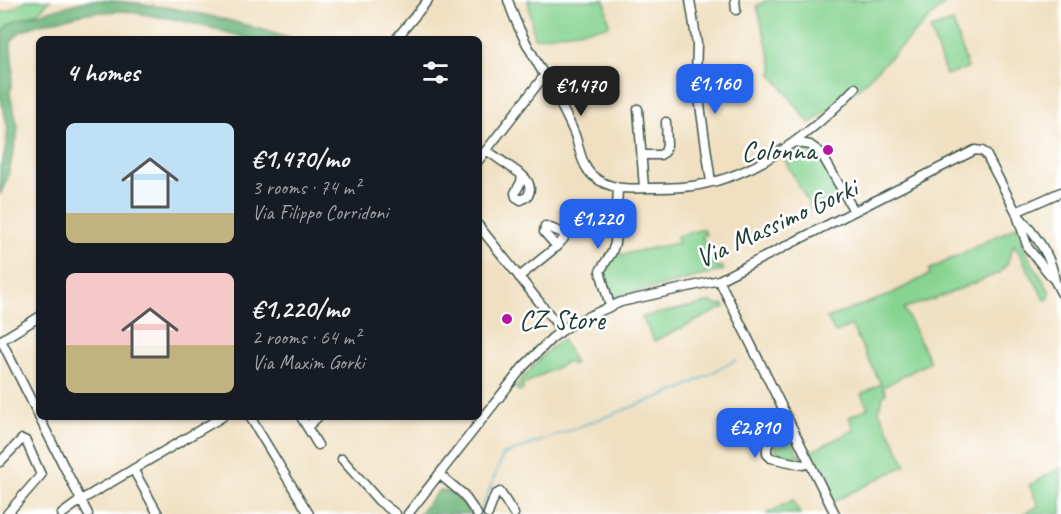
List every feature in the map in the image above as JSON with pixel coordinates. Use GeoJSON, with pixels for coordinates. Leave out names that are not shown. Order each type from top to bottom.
{"type":"FeatureCollection","features":[{"type":"Feature","properties":{"kind":"street"},"geometry":{"type":"LineString","coordinates":[[398,36],[428,0]]}},
{"type":"Feature","properties":{"kind":"street"},"geometry":{"type":"LineString","coordinates":[[508,0],[517,24],[567,118],[590,174],[618,189],[688,187],[711,182],[753,166],[794,142],[819,123],[855,88]]}},
{"type":"Feature","properties":{"kind":"street"},"geometry":{"type":"LineString","coordinates":[[690,0],[697,49],[696,75],[711,182]]}},
{"type":"Feature","properties":{"kind":"street"},"geometry":{"type":"LineString","coordinates":[[735,0],[736,10]]}},
{"type":"Feature","properties":{"kind":"street"},"geometry":{"type":"LineString","coordinates":[[482,156],[544,76]]}},
{"type":"Feature","properties":{"kind":"street"},"geometry":{"type":"LineString","coordinates":[[638,109],[644,188]]}},
{"type":"Feature","properties":{"kind":"street"},"geometry":{"type":"LineString","coordinates":[[642,155],[665,152],[666,122]]}},
{"type":"Feature","properties":{"kind":"street"},"geometry":{"type":"LineString","coordinates":[[794,142],[810,145],[821,153],[854,211]]}},
{"type":"Feature","properties":{"kind":"street"},"geometry":{"type":"LineString","coordinates":[[486,150],[522,175]]}},
{"type":"Feature","properties":{"kind":"street","name":"Via Massimo Gorki"},"geometry":{"type":"LineString","coordinates":[[482,419],[523,367],[560,332],[578,320],[633,298],[719,280],[972,152],[979,150],[986,154],[1016,212]]}},
{"type":"Feature","properties":{"kind":"street"},"geometry":{"type":"LineString","coordinates":[[610,306],[600,271],[615,243],[618,189]]}},
{"type":"Feature","properties":{"kind":"street"},"geometry":{"type":"LineString","coordinates":[[1016,212],[1061,192]]}},
{"type":"Feature","properties":{"kind":"street"},"geometry":{"type":"LineString","coordinates":[[1016,212],[1040,243],[1054,272],[1055,281]]}},
{"type":"Feature","properties":{"kind":"street"},"geometry":{"type":"LineString","coordinates":[[1016,212],[1028,248],[1055,281],[1061,293]]}},
{"type":"Feature","properties":{"kind":"street"},"geometry":{"type":"LineString","coordinates":[[482,230],[560,332]]}},
{"type":"Feature","properties":{"kind":"street"},"geometry":{"type":"LineString","coordinates":[[519,277],[557,247]]}},
{"type":"Feature","properties":{"kind":"street"},"geometry":{"type":"LineString","coordinates":[[719,280],[835,514]]}},
{"type":"Feature","properties":{"kind":"street"},"geometry":{"type":"LineString","coordinates":[[35,399],[1,340],[36,319]]}},
{"type":"Feature","properties":{"kind":"street"},"geometry":{"type":"LineString","coordinates":[[784,411],[779,415],[767,454],[771,458],[803,465],[810,464]]}},
{"type":"Feature","properties":{"kind":"street"},"geometry":{"type":"LineString","coordinates":[[41,420],[87,514]]}},
{"type":"Feature","properties":{"kind":"street"},"geometry":{"type":"LineString","coordinates":[[62,514],[81,500],[217,420]]}},
{"type":"Feature","properties":{"kind":"street"},"geometry":{"type":"LineString","coordinates":[[252,420],[309,514]]}},
{"type":"Feature","properties":{"kind":"street"},"geometry":{"type":"LineString","coordinates":[[303,420],[318,445]]}},
{"type":"Feature","properties":{"kind":"street"},"geometry":{"type":"LineString","coordinates":[[307,427],[315,420]]}},
{"type":"Feature","properties":{"kind":"street","name":"Via Massimo Gorki"},"geometry":{"type":"LineString","coordinates":[[408,514],[481,420]]}},
{"type":"Feature","properties":{"kind":"street"},"geometry":{"type":"LineString","coordinates":[[0,462],[22,439],[26,441],[41,475],[8,514]]}},
{"type":"Feature","properties":{"kind":"street"},"geometry":{"type":"LineString","coordinates":[[342,459],[379,501],[396,514]]}},
{"type":"Feature","properties":{"kind":"street"},"geometry":{"type":"LineString","coordinates":[[133,469],[158,514]]}},
{"type":"Feature","properties":{"kind":"street"},"geometry":{"type":"LineString","coordinates":[[439,474],[463,494],[476,512]]}},
{"type":"Feature","properties":{"kind":"street"},"geometry":{"type":"LineString","coordinates":[[488,514],[495,495],[500,492],[503,493],[514,514]]}},
{"type":"Feature","properties":{"kind":"green space"},"geometry":{"type":"Polygon","coordinates":[[[26,0],[50,0],[38,12],[15,22],[3,32],[0,26],[0,13],[11,10],[26,0]]]}},
{"type":"Feature","properties":{"kind":"green space"},"geometry":{"type":"Polygon","coordinates":[[[89,0],[113,1],[192,12],[244,24],[282,36],[240,36],[184,21],[123,11],[86,13],[37,25],[20,32],[11,41],[13,69],[10,95],[18,126],[17,137],[7,179],[0,195],[0,167],[5,153],[8,128],[0,95],[1,50],[3,32],[9,24],[16,20],[89,0]]]}},
{"type":"Feature","properties":{"kind":"green space"},"geometry":{"type":"Polygon","coordinates":[[[528,0],[605,0],[609,26],[534,38],[528,0]]]}},
{"type":"Feature","properties":{"kind":"green space"},"geometry":{"type":"Polygon","coordinates":[[[767,0],[948,0],[861,86],[810,124],[771,73],[774,71],[757,6],[767,0]]]}},
{"type":"Feature","properties":{"kind":"green space"},"geometry":{"type":"Polygon","coordinates":[[[953,22],[968,68],[946,75],[930,29],[953,22]]]}},
{"type":"Feature","properties":{"kind":"green space"},"geometry":{"type":"Polygon","coordinates":[[[804,146],[814,149],[843,196],[813,211],[783,157],[804,146]]]}},
{"type":"Feature","properties":{"kind":"green space"},"geometry":{"type":"Polygon","coordinates":[[[1017,226],[1026,253],[1050,292],[1049,298],[1045,300],[1014,244],[1007,264],[999,273],[935,299],[904,308],[930,362],[883,387],[886,394],[883,396],[879,411],[906,465],[835,501],[810,452],[854,430],[849,417],[868,408],[861,394],[881,384],[851,325],[835,333],[827,318],[889,295],[930,274],[929,270],[1017,226]]]}},
{"type":"Feature","properties":{"kind":"green space"},"geometry":{"type":"Polygon","coordinates":[[[703,229],[706,234],[702,237],[718,268],[722,266],[724,270],[613,298],[604,271],[615,256],[677,243],[677,236],[703,229]]]}},
{"type":"Feature","properties":{"kind":"green space"},"geometry":{"type":"Polygon","coordinates":[[[711,302],[717,305],[723,304],[725,307],[654,341],[642,317],[711,302]]]}},
{"type":"Feature","properties":{"kind":"green space"},"geometry":{"type":"Polygon","coordinates":[[[562,339],[575,363],[571,365],[569,361],[522,385],[523,389],[520,391],[516,389],[545,353],[562,339]]]}},
{"type":"Feature","properties":{"kind":"green space"},"geometry":{"type":"Polygon","coordinates":[[[783,423],[800,458],[777,452],[774,447],[783,423]]]}},
{"type":"Feature","properties":{"kind":"green space"},"geometry":{"type":"Polygon","coordinates":[[[1061,468],[1061,514],[1023,514],[1039,506],[1029,485],[1061,468]]]}},
{"type":"Feature","properties":{"kind":"green space"},"geometry":{"type":"Polygon","coordinates":[[[439,490],[449,492],[458,498],[470,514],[419,514],[439,490]]]}},
{"type":"Feature","properties":{"kind":"green space"},"geometry":{"type":"Polygon","coordinates":[[[793,500],[800,514],[766,514],[768,513],[793,500]]]}},
{"type":"Feature","properties":{"kind":"waterway"},"geometry":{"type":"LineString","coordinates":[[480,513],[503,455],[683,388],[736,360]]}},
{"type":"Feature","properties":{"kind":"place","name":"Colonna"},"geometry":{"type":"Point","coordinates":[828,150]}},
{"type":"Feature","properties":{"kind":"place","name":"CZ Store"},"geometry":{"type":"Point","coordinates":[507,319]}}]}
